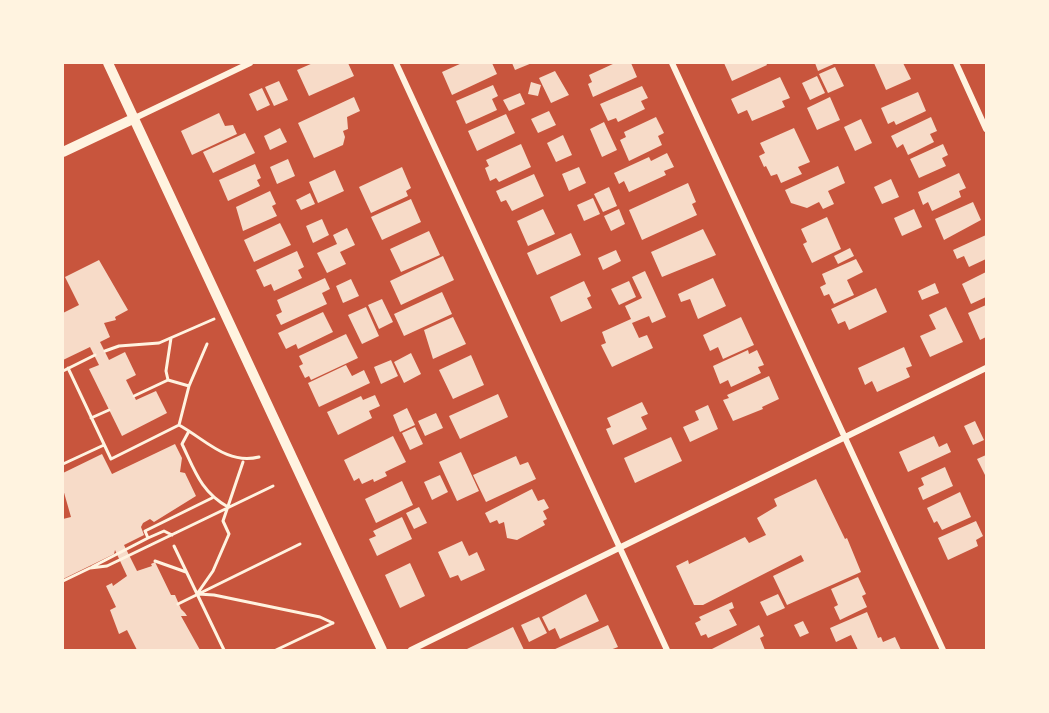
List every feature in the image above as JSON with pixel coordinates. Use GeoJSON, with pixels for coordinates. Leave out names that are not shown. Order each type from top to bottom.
{"type":"FeatureCollection","features":[{"type":"Feature","properties":{"kind":"street"},"geometry":{"type":"LineString","coordinates":[[108,63],[382,650]]}},
{"type":"Feature","properties":{"kind":"street"},"geometry":{"type":"LineString","coordinates":[[63,152],[250,63]]}},
{"type":"Feature","properties":{"kind":"street"},"geometry":{"type":"LineString","coordinates":[[396,63],[667,650]]}},
{"type":"Feature","properties":{"kind":"street"},"geometry":{"type":"LineString","coordinates":[[672,63],[943,650]]}},
{"type":"Feature","properties":{"kind":"street"},"geometry":{"type":"LineString","coordinates":[[956,63],[986,129]]}},
{"type":"Feature","properties":{"kind":"street"},"geometry":{"type":"LineString","coordinates":[[411,650],[986,368]]}},
{"type":"Feature","properties":{"kind":"path"},"geometry":{"type":"LineString","coordinates":[[105,351],[113,347],[151,344],[171,338],[226,314]]}},
{"type":"Feature","properties":{"kind":"path"},"geometry":{"type":"LineString","coordinates":[[168,380],[166,371],[171,338]]}},
{"type":"Feature","properties":{"kind":"path"},"geometry":{"type":"LineString","coordinates":[[179,426],[189,386],[207,344]]}},
{"type":"Feature","properties":{"kind":"path"},"geometry":{"type":"LineString","coordinates":[[63,371],[95,356]]}},
{"type":"Feature","properties":{"kind":"path"},"geometry":{"type":"LineString","coordinates":[[68,368],[111,459],[179,426],[189,430],[215,450],[243,461],[260,457]]}},
{"type":"Feature","properties":{"kind":"path"},"geometry":{"type":"LineString","coordinates":[[134,396],[168,380],[189,386]]}},
{"type":"Feature","properties":{"kind":"path"},"geometry":{"type":"LineString","coordinates":[[91,418],[109,410]]}},
{"type":"Feature","properties":{"kind":"path"},"geometry":{"type":"LineString","coordinates":[[189,430],[182,444],[200,483],[212,498],[228,507]]}},
{"type":"Feature","properties":{"kind":"path"},"geometry":{"type":"LineString","coordinates":[[63,464],[104,445]]}},
{"type":"Feature","properties":{"kind":"path"},"geometry":{"type":"LineString","coordinates":[[197,594],[213,571],[229,534],[223,521],[243,461]]}},
{"type":"Feature","properties":{"kind":"path"},"geometry":{"type":"LineString","coordinates":[[90,568],[107,566],[273,486]]}},
{"type":"Feature","properties":{"kind":"path"},"geometry":{"type":"LineString","coordinates":[[148,538],[145,531],[212,498]]}},
{"type":"Feature","properties":{"kind":"path"},"geometry":{"type":"LineString","coordinates":[[63,581],[164,531],[172,535]]}},
{"type":"Feature","properties":{"kind":"path"},"geometry":{"type":"LineString","coordinates":[[178,603],[300,544]]}},
{"type":"Feature","properties":{"kind":"path"},"geometry":{"type":"LineString","coordinates":[[174,546],[224,650]]}},
{"type":"Feature","properties":{"kind":"path"},"geometry":{"type":"LineString","coordinates":[[155,561],[186,572]]}},
{"type":"Feature","properties":{"kind":"path"},"geometry":{"type":"LineString","coordinates":[[197,594],[214,595],[320,617],[333,623],[276,650]]}},
{"type":"Feature","properties":{"kind":"building"},"geometry":{"type":"Polygon","coordinates":[[[313,63],[348,63],[354,76],[309,96],[297,70],[313,63]]]}},
{"type":"Feature","properties":{"kind":"building"},"geometry":{"type":"Polygon","coordinates":[[[462,63],[492,63],[497,74],[452,95],[442,72],[462,63]]]}},
{"type":"Feature","properties":{"kind":"building"},"geometry":{"type":"Polygon","coordinates":[[[512,63],[532,63],[515,70],[512,63]]]}},
{"type":"Feature","properties":{"kind":"building"},"geometry":{"type":"Polygon","coordinates":[[[615,63],[631,63],[637,77],[593,97],[588,84],[592,82],[589,75],[615,63]]]}},
{"type":"Feature","properties":{"kind":"building"},"geometry":{"type":"Polygon","coordinates":[[[724,63],[766,63],[767,65],[732,81],[724,63]]]}},
{"type":"Feature","properties":{"kind":"building"},"geometry":{"type":"Polygon","coordinates":[[[815,63],[836,63],[818,71],[815,63]]]}},
{"type":"Feature","properties":{"kind":"building"},"geometry":{"type":"Polygon","coordinates":[[[874,63],[903,63],[911,79],[886,90],[874,63]]]}},
{"type":"Feature","properties":{"kind":"building"},"geometry":{"type":"Polygon","coordinates":[[[835,67],[844,86],[828,93],[819,74],[835,67]]]}},
{"type":"Feature","properties":{"kind":"building"},"geometry":{"type":"Polygon","coordinates":[[[555,71],[569,95],[551,103],[539,78],[555,71]]]}},
{"type":"Feature","properties":{"kind":"building"},"geometry":{"type":"Polygon","coordinates":[[[817,76],[825,93],[810,100],[802,83],[817,76]]]}},
{"type":"Feature","properties":{"kind":"building"},"geometry":{"type":"Polygon","coordinates":[[[780,77],[790,98],[782,101],[785,107],[752,121],[747,110],[738,114],[731,99],[780,77]]]}},
{"type":"Feature","properties":{"kind":"building"},"geometry":{"type":"Polygon","coordinates":[[[279,81],[288,100],[274,106],[265,87],[279,81]]]}},
{"type":"Feature","properties":{"kind":"building"},"geometry":{"type":"Polygon","coordinates":[[[531,82],[541,85],[538,96],[528,94],[531,82]]]}},
{"type":"Feature","properties":{"kind":"building"},"geometry":{"type":"Polygon","coordinates":[[[493,85],[498,96],[492,99],[497,110],[466,124],[456,101],[493,85]]]}},
{"type":"Feature","properties":{"kind":"building"},"geometry":{"type":"Polygon","coordinates":[[[642,86],[648,98],[641,101],[645,109],[618,122],[616,118],[608,121],[600,104],[642,86]]]}},
{"type":"Feature","properties":{"kind":"building"},"geometry":{"type":"Polygon","coordinates":[[[262,88],[270,105],[257,111],[249,94],[262,88]]]}},
{"type":"Feature","properties":{"kind":"building"},"geometry":{"type":"Polygon","coordinates":[[[918,92],[926,111],[896,125],[894,121],[888,124],[881,108],[918,92]]]}},
{"type":"Feature","properties":{"kind":"building"},"geometry":{"type":"Polygon","coordinates":[[[520,93],[525,104],[509,111],[503,100],[520,93]]]}},
{"type":"Feature","properties":{"kind":"building"},"geometry":{"type":"Polygon","coordinates":[[[354,97],[360,111],[347,117],[348,129],[343,131],[345,137],[343,145],[314,158],[298,123],[354,97]]]}},
{"type":"Feature","properties":{"kind":"building"},"geometry":{"type":"Polygon","coordinates":[[[830,97],[840,120],[817,130],[807,108],[830,97]]]}},
{"type":"Feature","properties":{"kind":"building"},"geometry":{"type":"Polygon","coordinates":[[[549,111],[556,125],[538,133],[531,119],[549,111]]]}},
{"type":"Feature","properties":{"kind":"building"},"geometry":{"type":"Polygon","coordinates":[[[219,113],[225,126],[233,125],[237,134],[192,155],[181,131],[219,113]]]}},
{"type":"Feature","properties":{"kind":"building"},"geometry":{"type":"Polygon","coordinates":[[[506,114],[515,133],[477,151],[468,131],[506,114]]]}},
{"type":"Feature","properties":{"kind":"building"},"geometry":{"type":"Polygon","coordinates":[[[656,117],[664,133],[658,136],[662,145],[629,161],[620,140],[626,137],[624,132],[656,117]]]}},
{"type":"Feature","properties":{"kind":"building"},"geometry":{"type":"Polygon","coordinates":[[[931,117],[937,131],[930,134],[934,142],[908,155],[903,144],[897,148],[891,136],[931,117]]]}},
{"type":"Feature","properties":{"kind":"building"},"geometry":{"type":"Polygon","coordinates":[[[861,119],[872,143],[855,151],[844,127],[861,119]]]}},
{"type":"Feature","properties":{"kind":"building"},"geometry":{"type":"Polygon","coordinates":[[[604,122],[617,150],[602,157],[590,129],[604,122]]]}},
{"type":"Feature","properties":{"kind":"building"},"geometry":{"type":"Polygon","coordinates":[[[280,128],[287,142],[270,150],[264,136],[280,128]]]}},
{"type":"Feature","properties":{"kind":"building"},"geometry":{"type":"Polygon","coordinates":[[[794,128],[810,162],[798,167],[802,174],[781,183],[777,174],[771,176],[766,166],[764,167],[759,156],[765,153],[760,143],[794,128]]]}},
{"type":"Feature","properties":{"kind":"building"},"geometry":{"type":"Polygon","coordinates":[[[245,133],[255,153],[213,173],[203,152],[245,133]]]}},
{"type":"Feature","properties":{"kind":"building"},"geometry":{"type":"Polygon","coordinates":[[[563,135],[572,155],[556,162],[547,143],[563,135]]]}},
{"type":"Feature","properties":{"kind":"building"},"geometry":{"type":"Polygon","coordinates":[[[521,144],[531,167],[499,182],[496,178],[490,181],[485,168],[489,166],[486,160],[521,144]]]}},
{"type":"Feature","properties":{"kind":"building"},"geometry":{"type":"Polygon","coordinates":[[[943,144],[948,155],[942,158],[946,166],[919,178],[910,159],[943,144]]]}},
{"type":"Feature","properties":{"kind":"building"},"geometry":{"type":"Polygon","coordinates":[[[667,153],[674,167],[664,171],[666,175],[629,192],[624,181],[619,184],[614,173],[649,157],[651,161],[667,153]]]}},
{"type":"Feature","properties":{"kind":"building"},"geometry":{"type":"Polygon","coordinates":[[[288,159],[295,176],[277,184],[270,167],[288,159]]]}},
{"type":"Feature","properties":{"kind":"building"},"geometry":{"type":"Polygon","coordinates":[[[255,164],[261,178],[257,180],[260,186],[228,201],[219,180],[255,164]]]}},
{"type":"Feature","properties":{"kind":"building"},"geometry":{"type":"Polygon","coordinates":[[[838,166],[845,183],[828,191],[834,204],[823,209],[819,202],[807,208],[791,203],[785,190],[838,166]]]}},
{"type":"Feature","properties":{"kind":"building"},"geometry":{"type":"Polygon","coordinates":[[[402,167],[411,188],[406,191],[408,196],[371,213],[359,187],[402,167]]]}},
{"type":"Feature","properties":{"kind":"building"},"geometry":{"type":"Polygon","coordinates":[[[579,167],[586,183],[569,191],[562,174],[579,167]]]}},
{"type":"Feature","properties":{"kind":"building"},"geometry":{"type":"Polygon","coordinates":[[[335,170],[344,191],[318,203],[309,182],[335,170]]]}},
{"type":"Feature","properties":{"kind":"building"},"geometry":{"type":"Polygon","coordinates":[[[959,173],[966,188],[959,191],[961,197],[932,211],[928,202],[923,205],[918,192],[959,173]]]}},
{"type":"Feature","properties":{"kind":"building"},"geometry":{"type":"Polygon","coordinates":[[[534,174],[544,196],[512,211],[506,200],[501,202],[496,191],[534,174]]]}},
{"type":"Feature","properties":{"kind":"building"},"geometry":{"type":"Polygon","coordinates":[[[891,179],[899,197],[882,204],[874,187],[891,179]]]}},
{"type":"Feature","properties":{"kind":"building"},"geometry":{"type":"Polygon","coordinates":[[[688,183],[696,202],[692,204],[697,215],[642,240],[629,210],[688,183]]]}},
{"type":"Feature","properties":{"kind":"building"},"geometry":{"type":"Polygon","coordinates":[[[609,187],[617,206],[603,212],[594,194],[609,187]]]}},
{"type":"Feature","properties":{"kind":"building"},"geometry":{"type":"Polygon","coordinates":[[[270,191],[276,204],[272,206],[277,216],[243,231],[236,207],[270,191]]]}},
{"type":"Feature","properties":{"kind":"building"},"geometry":{"type":"Polygon","coordinates":[[[310,193],[315,204],[301,210],[296,200],[310,193]]]}},
{"type":"Feature","properties":{"kind":"building"},"geometry":{"type":"Polygon","coordinates":[[[593,198],[600,214],[584,221],[577,205],[593,198]]]}},
{"type":"Feature","properties":{"kind":"building"},"geometry":{"type":"Polygon","coordinates":[[[411,199],[421,222],[382,240],[371,217],[411,199]]]}},
{"type":"Feature","properties":{"kind":"building"},"geometry":{"type":"Polygon","coordinates":[[[973,202],[981,220],[944,240],[935,219],[973,202]]]}},
{"type":"Feature","properties":{"kind":"building"},"geometry":{"type":"Polygon","coordinates":[[[543,209],[555,234],[528,246],[517,221],[543,209]]]}},
{"type":"Feature","properties":{"kind":"building"},"geometry":{"type":"Polygon","coordinates":[[[619,209],[625,224],[611,231],[604,216],[619,209]]]}},
{"type":"Feature","properties":{"kind":"building"},"geometry":{"type":"Polygon","coordinates":[[[914,209],[922,227],[902,236],[894,218],[914,209]]]}},
{"type":"Feature","properties":{"kind":"building"},"geometry":{"type":"Polygon","coordinates":[[[827,217],[841,249],[812,263],[803,244],[807,242],[801,229],[827,217]]]}},
{"type":"Feature","properties":{"kind":"building"},"geometry":{"type":"Polygon","coordinates":[[[322,219],[329,235],[313,243],[306,226],[322,219]]]}},
{"type":"Feature","properties":{"kind":"building"},"geometry":{"type":"Polygon","coordinates":[[[280,223],[291,245],[254,262],[244,240],[280,223]]]}},
{"type":"Feature","properties":{"kind":"building"},"geometry":{"type":"Polygon","coordinates":[[[347,228],[355,245],[340,252],[346,264],[327,273],[317,253],[337,244],[333,235],[347,228]]]}},
{"type":"Feature","properties":{"kind":"building"},"geometry":{"type":"Polygon","coordinates":[[[703,229],[716,255],[662,277],[651,252],[703,229]]]}},
{"type":"Feature","properties":{"kind":"building"},"geometry":{"type":"Polygon","coordinates":[[[429,231],[440,255],[401,272],[390,249],[429,231]]]}},
{"type":"Feature","properties":{"kind":"building"},"geometry":{"type":"Polygon","coordinates":[[[571,233],[581,255],[537,275],[527,253],[571,233]]]}},
{"type":"Feature","properties":{"kind":"building"},"geometry":{"type":"Polygon","coordinates":[[[986,235],[986,259],[969,267],[964,256],[957,259],[953,250],[986,235]]]}},
{"type":"Feature","properties":{"kind":"building"},"geometry":{"type":"Polygon","coordinates":[[[850,248],[854,256],[838,264],[834,256],[850,248]]]}},
{"type":"Feature","properties":{"kind":"building"},"geometry":{"type":"Polygon","coordinates":[[[616,250],[621,261],[603,270],[598,258],[616,250]]]}},
{"type":"Feature","properties":{"kind":"building"},"geometry":{"type":"Polygon","coordinates":[[[297,251],[304,267],[298,270],[302,278],[274,291],[271,284],[264,287],[256,270],[297,251]]]}},
{"type":"Feature","properties":{"kind":"building"},"geometry":{"type":"Polygon","coordinates":[[[443,256],[454,280],[401,305],[390,281],[443,256]]]}},
{"type":"Feature","properties":{"kind":"building"},"geometry":{"type":"Polygon","coordinates":[[[856,259],[863,272],[847,280],[854,295],[834,304],[829,294],[824,296],[820,287],[826,284],[822,274],[856,259]]]}},
{"type":"Feature","properties":{"kind":"building"},"geometry":{"type":"Polygon","coordinates":[[[99,260],[128,310],[115,317],[116,320],[104,323],[110,337],[100,342],[109,360],[125,352],[136,375],[126,380],[136,400],[156,391],[167,413],[122,436],[89,369],[99,365],[90,347],[63,360],[63,313],[79,305],[65,277],[99,260]]]}},
{"type":"Feature","properties":{"kind":"building"},"geometry":{"type":"Polygon","coordinates":[[[645,271],[666,317],[652,323],[649,316],[632,323],[639,338],[647,335],[653,348],[612,367],[601,345],[606,343],[602,332],[631,319],[625,306],[642,298],[632,277],[645,271]]]}},
{"type":"Feature","properties":{"kind":"building"},"geometry":{"type":"Polygon","coordinates":[[[986,272],[986,297],[971,304],[962,284],[986,272]]]}},
{"type":"Feature","properties":{"kind":"building"},"geometry":{"type":"Polygon","coordinates":[[[325,278],[330,289],[322,293],[327,304],[281,325],[276,315],[282,312],[277,300],[325,278]]]}},
{"type":"Feature","properties":{"kind":"building"},"geometry":{"type":"Polygon","coordinates":[[[713,278],[726,306],[698,319],[690,299],[681,302],[678,294],[713,278]]]}},
{"type":"Feature","properties":{"kind":"building"},"geometry":{"type":"Polygon","coordinates":[[[351,279],[359,296],[343,303],[336,286],[351,279]]]}},
{"type":"Feature","properties":{"kind":"building"},"geometry":{"type":"Polygon","coordinates":[[[584,281],[591,296],[587,298],[592,308],[561,322],[550,297],[584,281]]]}},
{"type":"Feature","properties":{"kind":"building"},"geometry":{"type":"Polygon","coordinates":[[[629,281],[636,297],[619,305],[611,289],[629,281]]]}},
{"type":"Feature","properties":{"kind":"building"},"geometry":{"type":"Polygon","coordinates":[[[935,283],[939,293],[922,300],[918,291],[935,283]]]}},
{"type":"Feature","properties":{"kind":"building"},"geometry":{"type":"Polygon","coordinates":[[[876,288],[887,312],[849,330],[845,321],[838,324],[831,309],[876,288]]]}},
{"type":"Feature","properties":{"kind":"building"},"geometry":{"type":"Polygon","coordinates":[[[442,292],[452,314],[404,336],[394,314],[442,292]]]}},
{"type":"Feature","properties":{"kind":"building"},"geometry":{"type":"Polygon","coordinates":[[[382,299],[393,322],[379,329],[368,305],[382,299]]]}},
{"type":"Feature","properties":{"kind":"building"},"geometry":{"type":"Polygon","coordinates":[[[986,305],[986,337],[980,340],[968,313],[986,305]]]}},
{"type":"Feature","properties":{"kind":"building"},"geometry":{"type":"Polygon","coordinates":[[[366,307],[379,336],[362,344],[348,315],[366,307]]]}},
{"type":"Feature","properties":{"kind":"building"},"geometry":{"type":"Polygon","coordinates":[[[946,307],[963,342],[930,357],[920,336],[936,329],[929,315],[946,307]]]}},
{"type":"Feature","properties":{"kind":"building"},"geometry":{"type":"Polygon","coordinates":[[[323,312],[333,332],[298,349],[296,344],[286,349],[278,333],[323,312]]]}},
{"type":"Feature","properties":{"kind":"building"},"geometry":{"type":"Polygon","coordinates":[[[453,317],[466,344],[433,359],[424,330],[453,317]]]}},
{"type":"Feature","properties":{"kind":"building"},"geometry":{"type":"Polygon","coordinates":[[[741,317],[754,345],[723,359],[718,347],[710,351],[703,335],[741,317]]]}},
{"type":"Feature","properties":{"kind":"building"},"geometry":{"type":"Polygon","coordinates":[[[346,334],[358,358],[311,380],[309,376],[305,378],[299,366],[303,364],[299,356],[346,334]]]}},
{"type":"Feature","properties":{"kind":"building"},"geometry":{"type":"Polygon","coordinates":[[[904,347],[912,366],[906,368],[910,377],[877,392],[872,381],[865,385],[858,368],[904,347]]]}},
{"type":"Feature","properties":{"kind":"building"},"geometry":{"type":"Polygon","coordinates":[[[748,350],[749,354],[757,350],[764,365],[758,367],[761,373],[731,387],[728,380],[720,384],[713,366],[748,350]]]}},
{"type":"Feature","properties":{"kind":"building"},"geometry":{"type":"Polygon","coordinates":[[[411,353],[421,374],[404,383],[394,362],[411,353]]]}},
{"type":"Feature","properties":{"kind":"building"},"geometry":{"type":"Polygon","coordinates":[[[471,355],[484,385],[453,399],[439,370],[471,355]]]}},
{"type":"Feature","properties":{"kind":"building"},"geometry":{"type":"Polygon","coordinates":[[[391,360],[398,376],[381,384],[374,367],[391,360]]]}},
{"type":"Feature","properties":{"kind":"building"},"geometry":{"type":"Polygon","coordinates":[[[346,365],[352,376],[364,370],[370,383],[319,407],[308,383],[346,365]]]}},
{"type":"Feature","properties":{"kind":"building"},"geometry":{"type":"Polygon","coordinates":[[[769,376],[779,399],[762,407],[763,409],[733,421],[723,400],[729,398],[727,395],[769,376]]]}},
{"type":"Feature","properties":{"kind":"building"},"geometry":{"type":"Polygon","coordinates":[[[498,394],[508,417],[460,439],[449,416],[498,394]]]}},
{"type":"Feature","properties":{"kind":"building"},"geometry":{"type":"Polygon","coordinates":[[[375,395],[380,406],[369,411],[372,418],[338,435],[327,412],[361,396],[363,400],[375,395]]]}},
{"type":"Feature","properties":{"kind":"building"},"geometry":{"type":"Polygon","coordinates":[[[642,402],[648,414],[641,417],[647,429],[613,445],[606,429],[611,427],[607,418],[642,402]]]}},
{"type":"Feature","properties":{"kind":"building"},"geometry":{"type":"Polygon","coordinates":[[[708,405],[718,429],[690,442],[683,427],[699,420],[695,411],[708,405]]]}},
{"type":"Feature","properties":{"kind":"building"},"geometry":{"type":"Polygon","coordinates":[[[407,408],[415,425],[400,432],[393,415],[407,408]]]}},
{"type":"Feature","properties":{"kind":"building"},"geometry":{"type":"Polygon","coordinates":[[[436,413],[443,428],[425,436],[418,421],[436,413]]]}},
{"type":"Feature","properties":{"kind":"building"},"geometry":{"type":"Polygon","coordinates":[[[975,421],[984,440],[973,445],[964,426],[975,421]]]}},
{"type":"Feature","properties":{"kind":"building"},"geometry":{"type":"Polygon","coordinates":[[[415,427],[423,444],[410,450],[402,433],[415,427]]]}},
{"type":"Feature","properties":{"kind":"building"},"geometry":{"type":"Polygon","coordinates":[[[393,436],[406,462],[385,472],[387,476],[374,482],[373,479],[362,484],[359,478],[354,481],[344,460],[393,436]]]}},
{"type":"Feature","properties":{"kind":"building"},"geometry":{"type":"Polygon","coordinates":[[[934,436],[939,447],[947,443],[951,452],[908,472],[899,452],[934,436]]]}},
{"type":"Feature","properties":{"kind":"building"},"geometry":{"type":"Polygon","coordinates":[[[671,437],[682,461],[635,483],[624,458],[671,437]]]}},
{"type":"Feature","properties":{"kind":"building"},"geometry":{"type":"Polygon","coordinates":[[[175,444],[182,458],[180,472],[185,473],[196,496],[154,522],[150,519],[143,523],[141,527],[144,535],[124,545],[137,571],[152,566],[151,564],[155,562],[171,595],[175,595],[187,616],[181,616],[200,650],[137,650],[127,630],[119,634],[110,610],[116,607],[106,586],[112,583],[113,586],[127,576],[115,550],[114,554],[63,579],[63,519],[71,517],[63,489],[63,473],[102,454],[112,474],[175,444]]]}},
{"type":"Feature","properties":{"kind":"building"},"geometry":{"type":"Polygon","coordinates":[[[461,452],[479,491],[457,501],[439,462],[461,452]]]}},
{"type":"Feature","properties":{"kind":"building"},"geometry":{"type":"Polygon","coordinates":[[[986,455],[986,477],[977,459],[986,455]]]}},
{"type":"Feature","properties":{"kind":"building"},"geometry":{"type":"Polygon","coordinates":[[[516,456],[520,465],[528,462],[536,479],[486,502],[473,475],[516,456]]]}},
{"type":"Feature","properties":{"kind":"building"},"geometry":{"type":"Polygon","coordinates":[[[945,467],[953,486],[923,500],[918,488],[924,485],[921,478],[945,467]]]}},
{"type":"Feature","properties":{"kind":"building"},"geometry":{"type":"Polygon","coordinates":[[[440,475],[448,492],[432,500],[424,482],[440,475]]]}},
{"type":"Feature","properties":{"kind":"building"},"geometry":{"type":"Polygon","coordinates":[[[816,479],[845,539],[847,538],[861,572],[787,605],[773,576],[804,561],[801,555],[703,605],[694,605],[676,566],[688,560],[689,564],[745,537],[749,543],[766,535],[757,518],[777,506],[774,499],[816,479]]]}},
{"type":"Feature","properties":{"kind":"building"},"geometry":{"type":"Polygon","coordinates":[[[402,481],[413,505],[376,523],[365,499],[402,481]]]}},
{"type":"Feature","properties":{"kind":"building"},"geometry":{"type":"Polygon","coordinates":[[[532,489],[538,501],[544,499],[549,508],[543,511],[547,519],[543,521],[545,525],[517,540],[507,538],[504,522],[499,524],[497,520],[490,523],[485,513],[532,489]]]}},
{"type":"Feature","properties":{"kind":"building"},"geometry":{"type":"Polygon","coordinates":[[[960,492],[971,517],[942,530],[937,521],[934,523],[927,508],[960,492]]]}},
{"type":"Feature","properties":{"kind":"building"},"geometry":{"type":"Polygon","coordinates":[[[419,507],[427,523],[414,529],[406,513],[419,507]]]}},
{"type":"Feature","properties":{"kind":"building"},"geometry":{"type":"Polygon","coordinates":[[[402,517],[412,539],[377,556],[369,539],[376,536],[373,531],[402,517]]]}},
{"type":"Feature","properties":{"kind":"building"},"geometry":{"type":"Polygon","coordinates":[[[976,521],[983,536],[976,540],[978,546],[948,560],[938,538],[976,521]]]}},
{"type":"Feature","properties":{"kind":"building"},"geometry":{"type":"Polygon","coordinates":[[[462,541],[469,556],[477,552],[485,570],[461,581],[458,575],[450,578],[438,552],[462,541]]]}},
{"type":"Feature","properties":{"kind":"building"},"geometry":{"type":"Polygon","coordinates":[[[410,563],[425,596],[400,608],[385,575],[410,563]]]}},
{"type":"Feature","properties":{"kind":"building"},"geometry":{"type":"Polygon","coordinates":[[[858,577],[866,594],[862,596],[867,607],[840,620],[834,607],[838,605],[831,589],[858,577]]]}},
{"type":"Feature","properties":{"kind":"building"},"geometry":{"type":"Polygon","coordinates":[[[586,594],[599,621],[560,639],[555,628],[549,631],[542,617],[586,594]]]}},
{"type":"Feature","properties":{"kind":"building"},"geometry":{"type":"Polygon","coordinates":[[[778,594],[785,608],[767,616],[760,602],[778,594]]]}},
{"type":"Feature","properties":{"kind":"building"},"geometry":{"type":"Polygon","coordinates":[[[732,602],[734,608],[729,610],[737,625],[708,638],[706,634],[701,636],[695,623],[701,620],[699,617],[732,602]]]}},
{"type":"Feature","properties":{"kind":"building"},"geometry":{"type":"Polygon","coordinates":[[[867,612],[878,638],[881,637],[883,642],[895,637],[901,650],[858,650],[851,635],[836,642],[830,628],[867,612]]]}},
{"type":"Feature","properties":{"kind":"building"},"geometry":{"type":"Polygon","coordinates":[[[539,617],[547,633],[529,642],[521,625],[539,617]]]}},
{"type":"Feature","properties":{"kind":"building"},"geometry":{"type":"Polygon","coordinates":[[[803,621],[809,633],[800,637],[794,625],[803,621]]]}},
{"type":"Feature","properties":{"kind":"building"},"geometry":{"type":"Polygon","coordinates":[[[608,625],[618,647],[610,650],[553,650],[608,625]]]}},
{"type":"Feature","properties":{"kind":"building"},"geometry":{"type":"Polygon","coordinates":[[[759,625],[764,636],[760,638],[765,650],[710,650],[759,625]]]}},
{"type":"Feature","properties":{"kind":"building"},"geometry":{"type":"Polygon","coordinates":[[[513,627],[524,650],[465,650],[469,648],[513,627]]]}}]}
